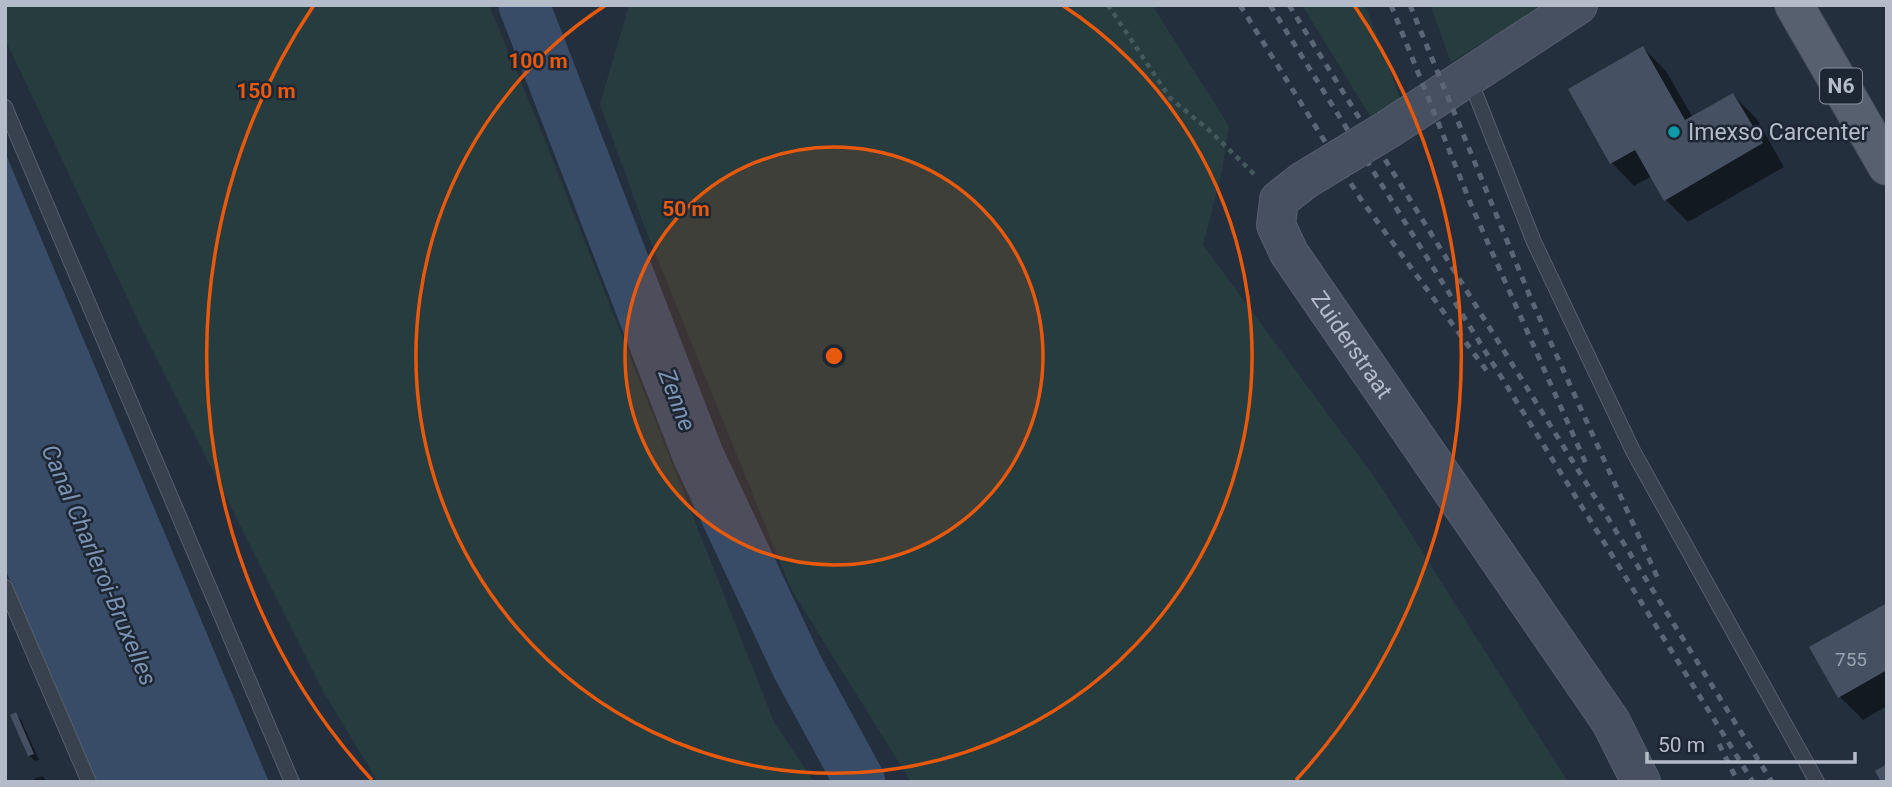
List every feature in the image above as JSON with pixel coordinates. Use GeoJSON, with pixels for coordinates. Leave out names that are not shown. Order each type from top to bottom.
{"type":"FeatureCollection","features":[{"type":"Feature","properties":{"kind":"main road","name":"N6"},"geometry":{"type":"LineString","coordinates":[[1794,5],[1887,166]]}},
{"type":"Feature","properties":{"kind":"street"},"geometry":{"type":"LineString","coordinates":[[1291,191],[1578,5]]}},
{"type":"Feature","properties":{"kind":"street","name":"Zuiderstraat"},"geometry":{"type":"LineString","coordinates":[[1291,191],[1276,225],[1289,253],[1611,722],[1642,782]]}},
{"type":"Feature","properties":{"kind":"lane"},"geometry":{"type":"LineString","coordinates":[[1468,75],[1534,242],[1633,451],[1817,782]]}},
{"type":"Feature","properties":{"kind":"lane"},"geometry":{"type":"LineString","coordinates":[[5,107],[292,782]]}},
{"type":"Feature","properties":{"kind":"lane"},"geometry":{"type":"LineString","coordinates":[[5,587],[89,782]]}},
{"type":"Feature","properties":{"kind":"path"},"geometry":{"type":"LineString","coordinates":[[1108,5],[1170,98],[1291,191]]}},
{"type":"Feature","properties":{"kind":"green space"},"geometry":{"type":"Polygon","coordinates":[[[5,5],[489,5],[774,722],[814,782],[378,782],[324,693],[142,329],[5,39],[5,5]]]}},
{"type":"Feature","properties":{"kind":"green space"},"geometry":{"type":"Polygon","coordinates":[[[629,5],[1152,5],[1229,126],[1221,176],[1203,245],[1378,482],[1568,782],[911,782],[791,589],[643,223],[600,104],[629,5]]]}},
{"type":"Feature","properties":{"kind":"green space"},"geometry":{"type":"Polygon","coordinates":[[[1302,5],[1365,5],[1401,100],[1370,116],[1302,5]]]}},
{"type":"Feature","properties":{"kind":"green space"},"geometry":{"type":"Polygon","coordinates":[[[1430,5],[1545,5],[1451,62],[1430,5]]]}},
{"type":"Feature","properties":{"kind":"water","name":"Canal Charleroi-Bruxelles"},"geometry":{"type":"Polygon","coordinates":[[[5,152],[269,782],[97,782],[5,569],[5,152]]]}},
{"type":"Feature","properties":{"kind":"building","name":"Imexso Carcenter"},"geometry":{"type":"Polygon","coordinates":[[[1643,46],[1685,120],[1733,93],[1763,143],[1664,201],[1635,150],[1610,164],[1568,89],[1643,46]]]}},
{"type":"Feature","properties":{"kind":"building"},"geometry":{"type":"Polygon","coordinates":[[[1887,603],[1887,670],[1838,698],[1809,647],[1887,603]]]}},
{"type":"Feature","properties":{"kind":"building"},"geometry":{"type":"Polygon","coordinates":[[[16,712],[34,754],[28,756],[10,715],[16,712]]]}},
{"type":"Feature","properties":{"kind":"building"},"geometry":{"type":"Polygon","coordinates":[[[1887,764],[1887,782],[1881,782],[1875,771],[1887,764]]]}},
{"type":"Feature","properties":{"kind":"waterway","name":"Zenne"},"geometry":{"type":"LineString","coordinates":[[524,5],[698,455],[798,668],[860,782]]}},
{"type":"Feature","properties":{"kind":"railway"},"geometry":{"type":"LineString","coordinates":[[1240,5],[1360,198],[1489,374]]}},
{"type":"Feature","properties":{"kind":"railway"},"geometry":{"type":"LineString","coordinates":[[1270,5],[1753,782]]}},
{"type":"Feature","properties":{"kind":"railway"},"geometry":{"type":"LineString","coordinates":[[1289,5],[1772,782]]}},
{"type":"Feature","properties":{"kind":"railway"},"geometry":{"type":"LineString","coordinates":[[1391,5],[1472,207],[1587,466]]}},
{"type":"Feature","properties":{"kind":"railway"},"geometry":{"type":"LineString","coordinates":[[1410,5],[1531,299],[1660,583]]}},
{"type":"Feature","properties":{"kind":"railway"},"geometry":{"type":"LineString","coordinates":[[1719,744],[1738,782]]}},
{"type":"Feature","properties":{"kind":"place","name":"Imexso Carcenter"},"geometry":{"type":"Point","coordinates":[1674,132]}}]}
